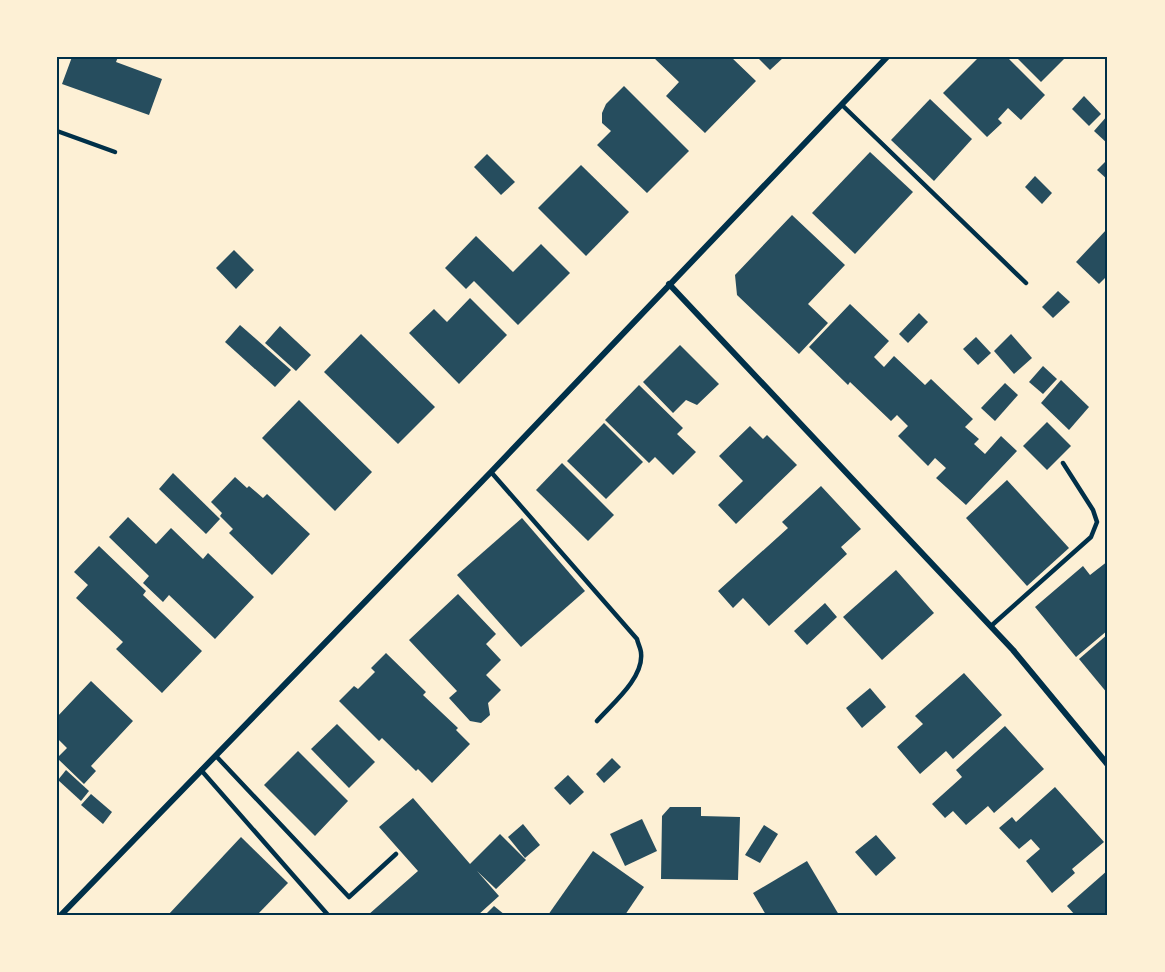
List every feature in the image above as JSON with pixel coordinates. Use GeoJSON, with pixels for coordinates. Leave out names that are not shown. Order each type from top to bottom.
{"type":"FeatureCollection","features":[{"type":"Feature","properties":{"kind":"street"},"geometry":{"type":"LineString","coordinates":[[61,915],[491,472],[887,57]]}},
{"type":"Feature","properties":{"kind":"street"},"geometry":{"type":"LineString","coordinates":[[669,284],[1013,650],[1108,765]]}},
{"type":"Feature","properties":{"kind":"lane"},"geometry":{"type":"LineString","coordinates":[[842,105],[1026,283]]}},
{"type":"Feature","properties":{"kind":"lane"},"geometry":{"type":"LineString","coordinates":[[57,131],[115,152]]}},
{"type":"Feature","properties":{"kind":"lane"},"geometry":{"type":"LineString","coordinates":[[991,626],[1091,537],[1097,522],[1093,510],[1063,463]]}},
{"type":"Feature","properties":{"kind":"lane"},"geometry":{"type":"LineString","coordinates":[[491,472],[637,639],[642,654],[639,669],[633,681],[597,721]]}},
{"type":"Feature","properties":{"kind":"lane"},"geometry":{"type":"LineString","coordinates":[[216,756],[349,897],[396,854]]}},
{"type":"Feature","properties":{"kind":"lane"},"geometry":{"type":"LineString","coordinates":[[201,770],[328,915]]}},
{"type":"Feature","properties":{"kind":"building"},"geometry":{"type":"Polygon","coordinates":[[[72,57],[118,57],[116,62],[162,79],[149,115],[62,84],[72,57]]]}},
{"type":"Feature","properties":{"kind":"building"},"geometry":{"type":"Polygon","coordinates":[[[653,57],[731,57],[756,81],[705,133],[666,96],[679,82],[653,57]]]}},
{"type":"Feature","properties":{"kind":"building"},"geometry":{"type":"Polygon","coordinates":[[[757,57],[784,57],[770,70],[757,57]]]}},
{"type":"Feature","properties":{"kind":"building"},"geometry":{"type":"Polygon","coordinates":[[[979,57],[1007,57],[1045,95],[1021,120],[1008,108],[998,119],[1002,123],[987,137],[943,93],[979,57]]]}},
{"type":"Feature","properties":{"kind":"building"},"geometry":{"type":"Polygon","coordinates":[[[1016,57],[1066,57],[1041,82],[1016,57]]]}},
{"type":"Feature","properties":{"kind":"building"},"geometry":{"type":"Polygon","coordinates":[[[624,86],[689,151],[647,193],[597,145],[611,131],[602,123],[602,113],[606,104],[624,86]]]}},
{"type":"Feature","properties":{"kind":"building"},"geometry":{"type":"Polygon","coordinates":[[[1084,96],[1101,114],[1089,126],[1072,109],[1084,96]]]}},
{"type":"Feature","properties":{"kind":"building"},"geometry":{"type":"Polygon","coordinates":[[[930,99],[972,139],[934,181],[891,140],[930,99]]]}},
{"type":"Feature","properties":{"kind":"building"},"geometry":{"type":"Polygon","coordinates":[[[1108,115],[1108,144],[1094,131],[1108,115]]]}},
{"type":"Feature","properties":{"kind":"building"},"geometry":{"type":"Polygon","coordinates":[[[870,152],[913,192],[855,254],[812,213],[870,152]]]}},
{"type":"Feature","properties":{"kind":"building"},"geometry":{"type":"Polygon","coordinates":[[[487,154],[515,182],[501,195],[474,167],[487,154]]]}},
{"type":"Feature","properties":{"kind":"building"},"geometry":{"type":"Polygon","coordinates":[[[1108,159],[1108,180],[1097,170],[1108,159]]]}},
{"type":"Feature","properties":{"kind":"building"},"geometry":{"type":"Polygon","coordinates":[[[581,165],[629,212],[586,256],[538,208],[581,165]]]}},
{"type":"Feature","properties":{"kind":"building"},"geometry":{"type":"Polygon","coordinates":[[[1035,176],[1052,193],[1042,204],[1025,187],[1035,176]]]}},
{"type":"Feature","properties":{"kind":"building"},"geometry":{"type":"Polygon","coordinates":[[[792,215],[845,265],[808,304],[828,323],[799,354],[737,295],[735,275],[792,215]]]}},
{"type":"Feature","properties":{"kind":"building"},"geometry":{"type":"Polygon","coordinates":[[[1107,229],[1108,275],[1099,284],[1076,262],[1107,229]]]}},
{"type":"Feature","properties":{"kind":"building"},"geometry":{"type":"Polygon","coordinates":[[[476,236],[513,272],[541,244],[570,273],[518,325],[474,281],[466,289],[445,268],[476,236]]]}},
{"type":"Feature","properties":{"kind":"building"},"geometry":{"type":"Polygon","coordinates":[[[234,250],[254,270],[236,289],[216,268],[234,250]]]}},
{"type":"Feature","properties":{"kind":"building"},"geometry":{"type":"Polygon","coordinates":[[[1058,291],[1070,302],[1053,318],[1042,307],[1058,291]]]}},
{"type":"Feature","properties":{"kind":"building"},"geometry":{"type":"Polygon","coordinates":[[[470,298],[507,335],[459,384],[409,333],[434,309],[447,322],[470,298]]]}},
{"type":"Feature","properties":{"kind":"building"},"geometry":{"type":"Polygon","coordinates":[[[850,304],[889,341],[874,357],[884,367],[894,356],[925,385],[931,379],[973,419],[965,427],[979,439],[974,444],[985,454],[1001,436],[1017,451],[966,505],[936,478],[946,468],[935,458],[928,466],[898,436],[908,426],[897,415],[891,421],[850,382],[848,385],[809,347],[850,304]]]}},
{"type":"Feature","properties":{"kind":"building"},"geometry":{"type":"Polygon","coordinates":[[[919,313],[928,322],[908,343],[899,334],[919,313]]]}},
{"type":"Feature","properties":{"kind":"building"},"geometry":{"type":"Polygon","coordinates":[[[240,325],[291,370],[275,387],[225,342],[240,325]]]}},
{"type":"Feature","properties":{"kind":"building"},"geometry":{"type":"Polygon","coordinates":[[[280,326],[311,355],[296,371],[265,343],[280,326]]]}},
{"type":"Feature","properties":{"kind":"building"},"geometry":{"type":"Polygon","coordinates":[[[361,334],[435,407],[398,444],[324,372],[361,334]]]}},
{"type":"Feature","properties":{"kind":"building"},"geometry":{"type":"Polygon","coordinates":[[[1011,334],[1032,358],[1014,374],[994,351],[1011,334]]]}},
{"type":"Feature","properties":{"kind":"building"},"geometry":{"type":"Polygon","coordinates":[[[976,337],[991,353],[978,365],[963,349],[976,337]]]}},
{"type":"Feature","properties":{"kind":"building"},"geometry":{"type":"Polygon","coordinates":[[[680,345],[719,384],[697,405],[686,400],[673,413],[643,382],[680,345]]]}},
{"type":"Feature","properties":{"kind":"building"},"geometry":{"type":"Polygon","coordinates":[[[1043,366],[1057,379],[1043,394],[1029,382],[1043,366]]]}},
{"type":"Feature","properties":{"kind":"building"},"geometry":{"type":"Polygon","coordinates":[[[1061,380],[1089,407],[1069,430],[1041,403],[1061,380]]]}},
{"type":"Feature","properties":{"kind":"building"},"geometry":{"type":"Polygon","coordinates":[[[1005,383],[1018,395],[995,421],[981,408],[1005,383]]]}},
{"type":"Feature","properties":{"kind":"building"},"geometry":{"type":"Polygon","coordinates":[[[639,385],[683,428],[677,434],[696,452],[673,475],[655,457],[649,463],[605,420],[639,385]]]}},
{"type":"Feature","properties":{"kind":"building"},"geometry":{"type":"Polygon","coordinates":[[[299,400],[372,472],[335,511],[262,438],[299,400]]]}},
{"type":"Feature","properties":{"kind":"building"},"geometry":{"type":"Polygon","coordinates":[[[1047,422],[1071,446],[1047,470],[1023,446],[1047,422]]]}},
{"type":"Feature","properties":{"kind":"building"},"geometry":{"type":"Polygon","coordinates":[[[604,423],[643,462],[606,499],[567,461],[604,423]]]}},
{"type":"Feature","properties":{"kind":"building"},"geometry":{"type":"Polygon","coordinates":[[[750,426],[763,439],[767,435],[797,465],[736,524],[718,505],[743,481],[719,456],[750,426]]]}},
{"type":"Feature","properties":{"kind":"building"},"geometry":{"type":"Polygon","coordinates":[[[562,463],[614,515],[588,541],[536,490],[562,463]]]}},
{"type":"Feature","properties":{"kind":"building"},"geometry":{"type":"Polygon","coordinates":[[[173,473],[220,519],[206,534],[159,489],[173,473]]]}},
{"type":"Feature","properties":{"kind":"building"},"geometry":{"type":"Polygon","coordinates":[[[235,477],[263,498],[267,494],[310,534],[272,575],[229,533],[233,529],[220,516],[222,513],[211,502],[235,477]]]}},
{"type":"Feature","properties":{"kind":"building"},"geometry":{"type":"Polygon","coordinates":[[[1007,480],[1069,548],[1027,586],[966,518],[1007,480]]]}},
{"type":"Feature","properties":{"kind":"building"},"geometry":{"type":"Polygon","coordinates":[[[821,486],[861,529],[841,547],[847,554],[769,626],[743,598],[733,608],[718,591],[788,528],[782,522],[821,486]]]}},
{"type":"Feature","properties":{"kind":"building"},"geometry":{"type":"Polygon","coordinates":[[[128,517],[156,544],[171,528],[203,559],[208,553],[254,597],[215,639],[169,595],[163,602],[143,583],[149,576],[109,537],[128,517]]]}},
{"type":"Feature","properties":{"kind":"building"},"geometry":{"type":"Polygon","coordinates":[[[522,518],[585,591],[521,647],[457,575],[522,518]]]}},
{"type":"Feature","properties":{"kind":"building"},"geometry":{"type":"Polygon","coordinates":[[[99,546],[146,591],[143,595],[202,651],[162,693],[116,649],[123,642],[76,598],[88,585],[74,572],[99,546]]]}},
{"type":"Feature","properties":{"kind":"building"},"geometry":{"type":"Polygon","coordinates":[[[1108,561],[1108,630],[1076,657],[1035,607],[1083,566],[1090,575],[1108,561]]]}},
{"type":"Feature","properties":{"kind":"building"},"geometry":{"type":"Polygon","coordinates":[[[896,570],[934,613],[882,660],[843,617],[896,570]]]}},
{"type":"Feature","properties":{"kind":"building"},"geometry":{"type":"Polygon","coordinates":[[[458,594],[496,634],[486,644],[501,660],[486,675],[501,690],[488,703],[490,715],[481,723],[470,721],[449,698],[457,691],[409,640],[458,594]]]}},
{"type":"Feature","properties":{"kind":"building"},"geometry":{"type":"Polygon","coordinates":[[[825,603],[837,617],[807,645],[794,631],[825,603]]]}},
{"type":"Feature","properties":{"kind":"building"},"geometry":{"type":"Polygon","coordinates":[[[1108,634],[1108,694],[1079,659],[1108,634]]]}},
{"type":"Feature","properties":{"kind":"building"},"geometry":{"type":"Polygon","coordinates":[[[386,653],[426,692],[423,695],[458,728],[456,730],[470,744],[432,783],[382,738],[379,741],[339,701],[354,686],[358,689],[375,672],[371,668],[386,653]]]}},
{"type":"Feature","properties":{"kind":"building"},"geometry":{"type":"Polygon","coordinates":[[[964,673],[1002,715],[953,759],[946,751],[920,774],[897,747],[923,724],[915,716],[964,673]]]}},
{"type":"Feature","properties":{"kind":"building"},"geometry":{"type":"Polygon","coordinates":[[[91,681],[133,721],[91,766],[96,771],[84,784],[57,758],[67,748],[57,738],[57,717],[91,681]]]}},
{"type":"Feature","properties":{"kind":"building"},"geometry":{"type":"Polygon","coordinates":[[[870,688],[886,707],[862,728],[846,708],[870,688]]]}},
{"type":"Feature","properties":{"kind":"building"},"geometry":{"type":"Polygon","coordinates":[[[337,724],[375,762],[349,788],[311,749],[337,724]]]}},
{"type":"Feature","properties":{"kind":"building"},"geometry":{"type":"Polygon","coordinates":[[[1005,726],[1044,769],[994,813],[988,806],[966,825],[953,811],[945,818],[932,804],[962,777],[956,770],[1005,726]]]}},
{"type":"Feature","properties":{"kind":"building"},"geometry":{"type":"Polygon","coordinates":[[[298,751],[348,801],[315,836],[264,785],[298,751]]]}},
{"type":"Feature","properties":{"kind":"building"},"geometry":{"type":"Polygon","coordinates":[[[612,758],[621,767],[604,783],[596,774],[612,758]]]}},
{"type":"Feature","properties":{"kind":"building"},"geometry":{"type":"Polygon","coordinates":[[[66,770],[89,791],[81,801],[58,780],[66,770]]]}},
{"type":"Feature","properties":{"kind":"building"},"geometry":{"type":"Polygon","coordinates":[[[568,775],[584,792],[570,805],[554,788],[568,775]]]}},
{"type":"Feature","properties":{"kind":"building"},"geometry":{"type":"Polygon","coordinates":[[[1055,787],[1104,842],[1072,869],[1075,873],[1052,893],[1026,861],[1040,849],[1031,839],[1019,849],[999,828],[1012,817],[1016,822],[1055,787]]]}},
{"type":"Feature","properties":{"kind":"building"},"geometry":{"type":"Polygon","coordinates":[[[91,794],[112,812],[103,824],[81,805],[91,794]]]}},
{"type":"Feature","properties":{"kind":"building"},"geometry":{"type":"Polygon","coordinates":[[[413,798],[470,864],[500,834],[526,860],[496,889],[477,871],[499,896],[478,915],[368,915],[418,871],[379,827],[413,798]]]}},
{"type":"Feature","properties":{"kind":"building"},"geometry":{"type":"Polygon","coordinates":[[[670,807],[701,807],[701,816],[740,817],[738,880],[661,879],[662,816],[670,807]]]}},
{"type":"Feature","properties":{"kind":"building"},"geometry":{"type":"Polygon","coordinates":[[[642,819],[657,851],[625,866],[610,834],[642,819]]]}},
{"type":"Feature","properties":{"kind":"building"},"geometry":{"type":"Polygon","coordinates":[[[523,824],[540,845],[525,858],[508,837],[523,824]]]}},
{"type":"Feature","properties":{"kind":"building"},"geometry":{"type":"Polygon","coordinates":[[[764,825],[778,834],[760,863],[745,855],[764,825]]]}},
{"type":"Feature","properties":{"kind":"building"},"geometry":{"type":"Polygon","coordinates":[[[876,835],[896,858],[876,876],[855,852],[876,835]]]}},
{"type":"Feature","properties":{"kind":"building"},"geometry":{"type":"Polygon","coordinates":[[[241,837],[288,883],[257,915],[168,915],[241,837]]]}},
{"type":"Feature","properties":{"kind":"building"},"geometry":{"type":"Polygon","coordinates":[[[593,851],[644,887],[625,915],[548,915],[593,851]]]}},
{"type":"Feature","properties":{"kind":"building"},"geometry":{"type":"Polygon","coordinates":[[[807,861],[839,915],[766,915],[753,893],[807,861]]]}},
{"type":"Feature","properties":{"kind":"building"},"geometry":{"type":"Polygon","coordinates":[[[1108,870],[1108,915],[1075,915],[1067,906],[1108,870]]]}},
{"type":"Feature","properties":{"kind":"building"},"geometry":{"type":"Polygon","coordinates":[[[494,906],[505,915],[485,915],[494,906]]]}}]}
